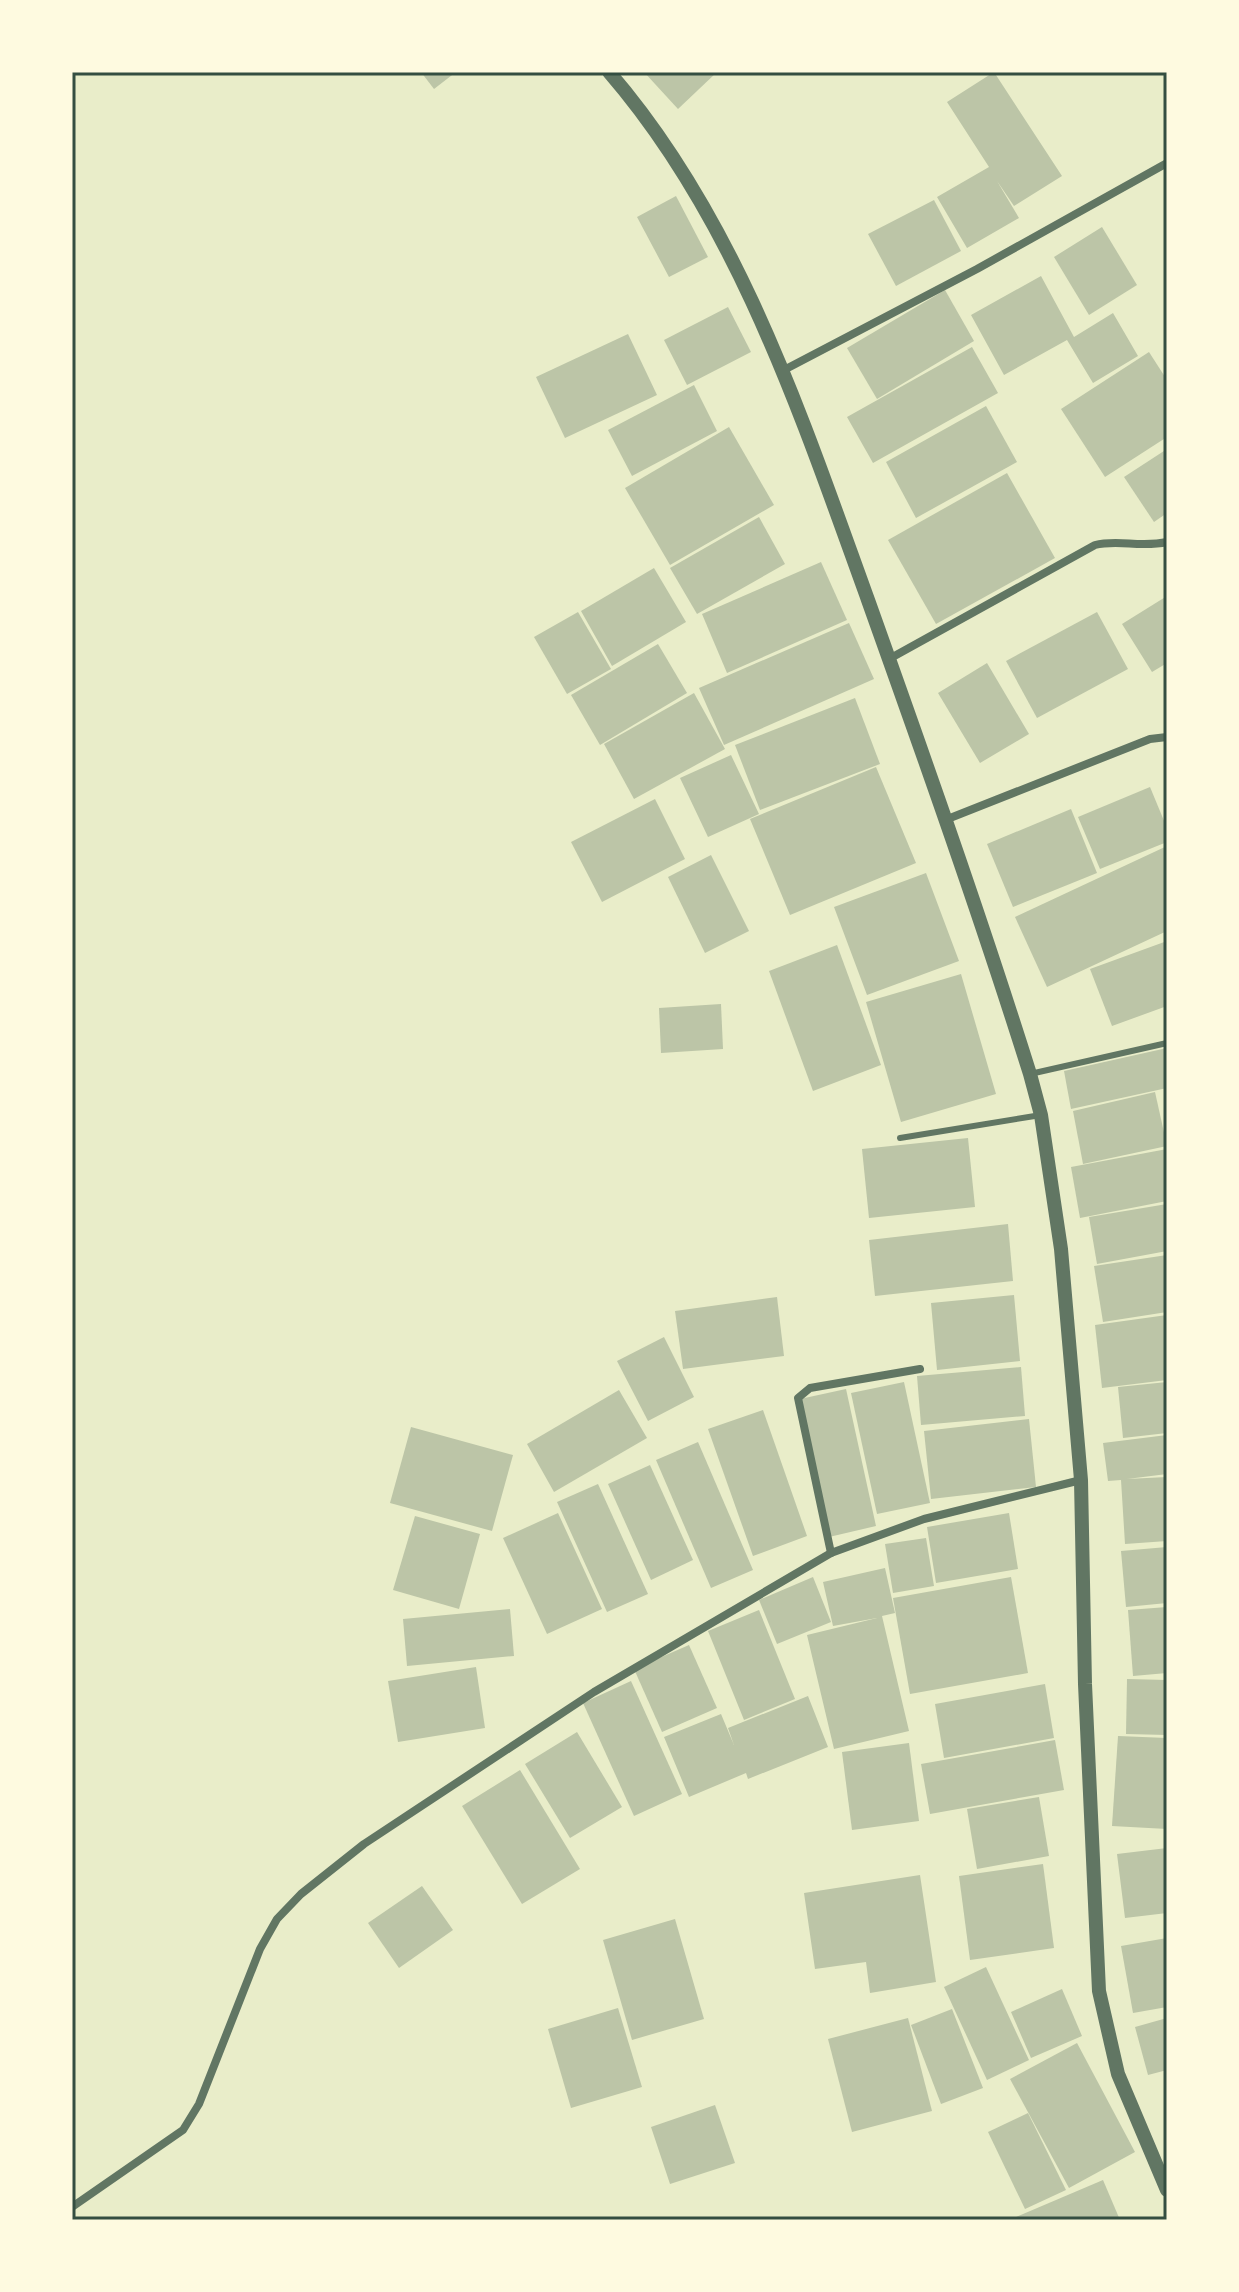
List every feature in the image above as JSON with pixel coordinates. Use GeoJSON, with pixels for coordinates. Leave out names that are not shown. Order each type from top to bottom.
{"type":"FeatureCollection","features":[{"type":"Feature","properties":{"kind":"street"},"geometry":{"type":"LineString","coordinates":[[609,72],[682,170],[782,371],[889,659],[1030,1074],[1041,1115],[1061,1249],[1081,1480],[1085,1684],[1099,1991],[1118,2074],[1167,2190]]}},
{"type":"Feature","properties":{"kind":"street"},"geometry":{"type":"LineString","coordinates":[[782,371],[990,263],[1167,163]]}},
{"type":"Feature","properties":{"kind":"street"},"geometry":{"type":"LineString","coordinates":[[889,659],[1095,545],[1109,542],[1135,546],[1167,542]]}},
{"type":"Feature","properties":{"kind":"street"},"geometry":{"type":"LineString","coordinates":[[945,820],[1150,739],[1167,737]]}},
{"type":"Feature","properties":{"kind":"street"},"geometry":{"type":"LineString","coordinates":[[831,1553],[798,1398],[810,1388],[920,1369]]}},
{"type":"Feature","properties":{"kind":"street"},"geometry":{"type":"LineString","coordinates":[[72,2207],[183,2130],[199,2104],[260,1949],[277,1919],[301,1894],[364,1844],[594,1692],[831,1553],[924,1519],[1081,1480]]}},
{"type":"Feature","properties":{"kind":"lane"},"geometry":{"type":"LineString","coordinates":[[1030,1074],[1167,1043]]}},
{"type":"Feature","properties":{"kind":"lane"},"geometry":{"type":"LineString","coordinates":[[900,1138],[1041,1115]]}},
{"type":"Feature","properties":{"kind":"building"},"geometry":{"type":"Polygon","coordinates":[[[421,72],[456,72],[434,89],[421,72]]]}},
{"type":"Feature","properties":{"kind":"building"},"geometry":{"type":"Polygon","coordinates":[[[644,72],[717,72],[678,109],[644,72]]]}},
{"type":"Feature","properties":{"kind":"building"},"geometry":{"type":"Polygon","coordinates":[[[994,72],[1062,176],[1014,206],[997,181],[1019,218],[967,248],[937,197],[989,167],[947,102],[994,72]]]}},
{"type":"Feature","properties":{"kind":"building"},"geometry":{"type":"Polygon","coordinates":[[[676,196],[708,257],[669,277],[637,217],[676,196]]]}},
{"type":"Feature","properties":{"kind":"building"},"geometry":{"type":"Polygon","coordinates":[[[934,200],[961,251],[896,286],[868,234],[934,200]]]}},
{"type":"Feature","properties":{"kind":"building"},"geometry":{"type":"Polygon","coordinates":[[[1102,227],[1137,285],[1089,315],[1054,257],[1102,227]]]}},
{"type":"Feature","properties":{"kind":"building"},"geometry":{"type":"Polygon","coordinates":[[[1041,276],[1074,337],[1113,313],[1138,356],[1093,383],[1067,340],[1004,375],[971,315],[1041,276]]]}},
{"type":"Feature","properties":{"kind":"building"},"geometry":{"type":"Polygon","coordinates":[[[945,290],[974,341],[877,399],[847,348],[945,290]]]}},
{"type":"Feature","properties":{"kind":"building"},"geometry":{"type":"Polygon","coordinates":[[[728,307],[751,352],[687,385],[664,340],[728,307]]]}},
{"type":"Feature","properties":{"kind":"building"},"geometry":{"type":"Polygon","coordinates":[[[628,334],[657,395],[565,438],[536,377],[628,334]]]}},
{"type":"Feature","properties":{"kind":"building"},"geometry":{"type":"Polygon","coordinates":[[[972,347],[998,393],[873,463],[847,417],[972,347]]]}},
{"type":"Feature","properties":{"kind":"building"},"geometry":{"type":"Polygon","coordinates":[[[1149,352],[1167,380],[1167,437],[1105,477],[1061,409],[1149,352]]]}},
{"type":"Feature","properties":{"kind":"building"},"geometry":{"type":"Polygon","coordinates":[[[694,385],[717,431],[632,476],[608,430],[694,385]]]}},
{"type":"Feature","properties":{"kind":"building"},"geometry":{"type":"Polygon","coordinates":[[[986,406],[1017,462],[916,518],[886,462],[986,406]]]}},
{"type":"Feature","properties":{"kind":"building"},"geometry":{"type":"Polygon","coordinates":[[[729,427],[774,505],[670,565],[625,488],[729,427]]]}},
{"type":"Feature","properties":{"kind":"building"},"geometry":{"type":"Polygon","coordinates":[[[1167,449],[1167,513],[1154,522],[1124,477],[1167,449]]]}},
{"type":"Feature","properties":{"kind":"building"},"geometry":{"type":"Polygon","coordinates":[[[1007,473],[1055,558],[936,624],[888,540],[1007,473]]]}},
{"type":"Feature","properties":{"kind":"building"},"geometry":{"type":"Polygon","coordinates":[[[759,517],[785,564],[697,614],[670,568],[759,517]]]}},
{"type":"Feature","properties":{"kind":"building"},"geometry":{"type":"Polygon","coordinates":[[[821,562],[847,620],[727,673],[702,614],[821,562]]]}},
{"type":"Feature","properties":{"kind":"building"},"geometry":{"type":"Polygon","coordinates":[[[654,568],[686,622],[612,666],[581,611],[654,568]]]}},
{"type":"Feature","properties":{"kind":"building"},"geometry":{"type":"Polygon","coordinates":[[[1167,596],[1167,663],[1152,672],[1122,624],[1167,596]]]}},
{"type":"Feature","properties":{"kind":"building"},"geometry":{"type":"Polygon","coordinates":[[[578,612],[611,669],[567,694],[534,637],[578,612]]]}},
{"type":"Feature","properties":{"kind":"building"},"geometry":{"type":"Polygon","coordinates":[[[1097,612],[1128,669],[1037,718],[1006,661],[1097,612]]]}},
{"type":"Feature","properties":{"kind":"building"},"geometry":{"type":"Polygon","coordinates":[[[849,623],[874,679],[724,745],[699,688],[849,623]]]}},
{"type":"Feature","properties":{"kind":"building"},"geometry":{"type":"Polygon","coordinates":[[[658,644],[687,693],[600,745],[571,695],[658,644]]]}},
{"type":"Feature","properties":{"kind":"building"},"geometry":{"type":"Polygon","coordinates":[[[987,663],[1029,734],[980,763],[938,693],[987,663]]]}},
{"type":"Feature","properties":{"kind":"building"},"geometry":{"type":"Polygon","coordinates":[[[694,693],[725,749],[634,799],[604,744],[694,693]]]}},
{"type":"Feature","properties":{"kind":"building"},"geometry":{"type":"Polygon","coordinates":[[[855,698],[880,764],[760,810],[735,745],[855,698]]]}},
{"type":"Feature","properties":{"kind":"building"},"geometry":{"type":"Polygon","coordinates":[[[731,755],[759,814],[708,837],[680,778],[731,755]]]}},
{"type":"Feature","properties":{"kind":"building"},"geometry":{"type":"Polygon","coordinates":[[[876,767],[916,863],[790,915],[750,819],[876,767]]]}},
{"type":"Feature","properties":{"kind":"building"},"geometry":{"type":"Polygon","coordinates":[[[1150,787],[1167,828],[1167,842],[1100,869],[1078,817],[1150,787]]]}},
{"type":"Feature","properties":{"kind":"building"},"geometry":{"type":"Polygon","coordinates":[[[655,799],[685,859],[602,902],[571,842],[655,799]]]}},
{"type":"Feature","properties":{"kind":"building"},"geometry":{"type":"Polygon","coordinates":[[[1071,809],[1097,873],[1013,907],[987,844],[1071,809]]]}},
{"type":"Feature","properties":{"kind":"building"},"geometry":{"type":"Polygon","coordinates":[[[1167,846],[1167,931],[1047,987],[1015,917],[1167,846]]]}},
{"type":"Feature","properties":{"kind":"building"},"geometry":{"type":"Polygon","coordinates":[[[711,855],[749,931],[705,953],[668,877],[711,855]]]}},
{"type":"Feature","properties":{"kind":"building"},"geometry":{"type":"Polygon","coordinates":[[[926,873],[959,961],[867,995],[834,907],[926,873]]]}},
{"type":"Feature","properties":{"kind":"building"},"geometry":{"type":"Polygon","coordinates":[[[1167,941],[1167,1006],[1112,1026],[1090,969],[1167,941]]]}},
{"type":"Feature","properties":{"kind":"building"},"geometry":{"type":"Polygon","coordinates":[[[837,945],[881,1065],[813,1091],[769,971],[837,945]]]}},
{"type":"Feature","properties":{"kind":"building"},"geometry":{"type":"Polygon","coordinates":[[[961,974],[996,1094],[901,1122],[866,1002],[961,974]]]}},
{"type":"Feature","properties":{"kind":"building"},"geometry":{"type":"Polygon","coordinates":[[[721,1004],[723,1049],[661,1053],[659,1008],[721,1004]]]}},
{"type":"Feature","properties":{"kind":"building"},"geometry":{"type":"Polygon","coordinates":[[[1167,1048],[1167,1088],[1071,1109],[1064,1071],[1167,1048]]]}},
{"type":"Feature","properties":{"kind":"building"},"geometry":{"type":"Polygon","coordinates":[[[1155,1092],[1167,1146],[1083,1164],[1073,1111],[1155,1092]]]}},
{"type":"Feature","properties":{"kind":"building"},"geometry":{"type":"Polygon","coordinates":[[[968,1138],[975,1207],[869,1218],[862,1149],[968,1138]]]}},
{"type":"Feature","properties":{"kind":"building"},"geometry":{"type":"Polygon","coordinates":[[[1167,1149],[1167,1201],[1080,1218],[1071,1167],[1167,1149]]]}},
{"type":"Feature","properties":{"kind":"building"},"geometry":{"type":"Polygon","coordinates":[[[1167,1204],[1167,1251],[1097,1264],[1089,1217],[1167,1204]]]}},
{"type":"Feature","properties":{"kind":"building"},"geometry":{"type":"Polygon","coordinates":[[[1008,1224],[1013,1281],[875,1296],[869,1240],[1008,1224]]]}},
{"type":"Feature","properties":{"kind":"building"},"geometry":{"type":"Polygon","coordinates":[[[1167,1255],[1167,1312],[1103,1322],[1094,1266],[1167,1255]]]}},
{"type":"Feature","properties":{"kind":"building"},"geometry":{"type":"Polygon","coordinates":[[[1014,1295],[1020,1361],[937,1370],[931,1303],[1014,1295]]]}},
{"type":"Feature","properties":{"kind":"building"},"geometry":{"type":"Polygon","coordinates":[[[777,1297],[784,1356],[683,1369],[675,1311],[777,1297]]]}},
{"type":"Feature","properties":{"kind":"building"},"geometry":{"type":"Polygon","coordinates":[[[1167,1315],[1167,1380],[1102,1388],[1095,1325],[1167,1315]]]}},
{"type":"Feature","properties":{"kind":"building"},"geometry":{"type":"Polygon","coordinates":[[[664,1337],[694,1397],[648,1421],[617,1361],[664,1337]]]}},
{"type":"Feature","properties":{"kind":"building"},"geometry":{"type":"Polygon","coordinates":[[[1021,1367],[1025,1416],[921,1425],[917,1376],[1021,1367]]]}},
{"type":"Feature","properties":{"kind":"building"},"geometry":{"type":"Polygon","coordinates":[[[904,1382],[930,1503],[877,1514],[851,1393],[904,1382]]]}},
{"type":"Feature","properties":{"kind":"building"},"geometry":{"type":"Polygon","coordinates":[[[1167,1382],[1167,1433],[1123,1438],[1118,1387],[1167,1382]]]}},
{"type":"Feature","properties":{"kind":"building"},"geometry":{"type":"Polygon","coordinates":[[[846,1389],[876,1526],[829,1537],[800,1399],[846,1389]]]}},
{"type":"Feature","properties":{"kind":"building"},"geometry":{"type":"Polygon","coordinates":[[[619,1390],[647,1438],[554,1492],[527,1444],[619,1390]]]}},
{"type":"Feature","properties":{"kind":"building"},"geometry":{"type":"Polygon","coordinates":[[[763,1410],[807,1536],[753,1556],[708,1429],[763,1410]]]}},
{"type":"Feature","properties":{"kind":"building"},"geometry":{"type":"Polygon","coordinates":[[[1029,1419],[1036,1487],[931,1499],[924,1431],[1029,1419]]]}},
{"type":"Feature","properties":{"kind":"building"},"geometry":{"type":"Polygon","coordinates":[[[411,1427],[513,1455],[492,1531],[390,1503],[411,1427]]]}},
{"type":"Feature","properties":{"kind":"building"},"geometry":{"type":"Polygon","coordinates":[[[1167,1435],[1167,1474],[1127,1479],[1167,1477],[1167,1541],[1125,1544],[1121,1480],[1108,1481],[1103,1443],[1167,1435]]]}},
{"type":"Feature","properties":{"kind":"building"},"geometry":{"type":"Polygon","coordinates":[[[698,1442],[753,1570],[711,1588],[656,1460],[698,1442]]]}},
{"type":"Feature","properties":{"kind":"building"},"geometry":{"type":"Polygon","coordinates":[[[650,1465],[693,1560],[651,1580],[608,1484],[650,1465]]]}},
{"type":"Feature","properties":{"kind":"building"},"geometry":{"type":"Polygon","coordinates":[[[598,1484],[648,1594],[607,1612],[557,1502],[598,1484]]]}},
{"type":"Feature","properties":{"kind":"building"},"geometry":{"type":"Polygon","coordinates":[[[558,1513],[602,1609],[547,1634],[503,1538],[558,1513]]]}},
{"type":"Feature","properties":{"kind":"building"},"geometry":{"type":"Polygon","coordinates":[[[1009,1513],[1018,1569],[936,1583],[927,1527],[1009,1513]]]}},
{"type":"Feature","properties":{"kind":"building"},"geometry":{"type":"Polygon","coordinates":[[[415,1516],[480,1534],[459,1609],[393,1590],[415,1516]]]}},
{"type":"Feature","properties":{"kind":"building"},"geometry":{"type":"Polygon","coordinates":[[[926,1538],[934,1586],[893,1593],[885,1544],[926,1538]]]}},
{"type":"Feature","properties":{"kind":"building"},"geometry":{"type":"Polygon","coordinates":[[[1167,1547],[1167,1603],[1126,1607],[1121,1551],[1167,1547]]]}},
{"type":"Feature","properties":{"kind":"building"},"geometry":{"type":"Polygon","coordinates":[[[885,1568],[895,1613],[882,1616],[909,1731],[834,1749],[807,1635],[877,1618],[833,1626],[823,1582],[885,1568]]]}},
{"type":"Feature","properties":{"kind":"building"},"geometry":{"type":"Polygon","coordinates":[[[813,1577],[831,1622],[777,1644],[759,1600],[813,1577]]]}},
{"type":"Feature","properties":{"kind":"building"},"geometry":{"type":"Polygon","coordinates":[[[1011,1577],[1028,1673],[910,1694],[893,1598],[1011,1577]]]}},
{"type":"Feature","properties":{"kind":"building"},"geometry":{"type":"Polygon","coordinates":[[[1167,1607],[1167,1673],[1133,1676],[1128,1610],[1167,1607]]]}},
{"type":"Feature","properties":{"kind":"building"},"geometry":{"type":"Polygon","coordinates":[[[510,1609],[514,1656],[407,1666],[403,1619],[510,1609]]]}},
{"type":"Feature","properties":{"kind":"building"},"geometry":{"type":"Polygon","coordinates":[[[759,1610],[795,1699],[744,1720],[708,1631],[759,1610]]]}},
{"type":"Feature","properties":{"kind":"building"},"geometry":{"type":"Polygon","coordinates":[[[689,1645],[717,1708],[662,1732],[634,1669],[689,1645]]]}},
{"type":"Feature","properties":{"kind":"building"},"geometry":{"type":"Polygon","coordinates":[[[476,1667],[485,1728],[398,1742],[388,1681],[476,1667]]]}},
{"type":"Feature","properties":{"kind":"building"},"geometry":{"type":"Polygon","coordinates":[[[1127,1679],[1167,1680],[1167,1735],[1126,1734],[1127,1679]]]}},
{"type":"Feature","properties":{"kind":"building"},"geometry":{"type":"Polygon","coordinates":[[[631,1681],[682,1794],[634,1816],[583,1703],[631,1681]]]}},
{"type":"Feature","properties":{"kind":"building"},"geometry":{"type":"Polygon","coordinates":[[[1045,1684],[1054,1738],[944,1758],[935,1704],[1045,1684]]]}},
{"type":"Feature","properties":{"kind":"building"},"geometry":{"type":"Polygon","coordinates":[[[808,1696],[828,1747],[748,1779],[746,1773],[689,1797],[664,1737],[721,1714],[734,1745],[728,1728],[808,1696]]]}},
{"type":"Feature","properties":{"kind":"building"},"geometry":{"type":"Polygon","coordinates":[[[577,1732],[622,1807],[570,1838],[525,1764],[577,1732]]]}},
{"type":"Feature","properties":{"kind":"building"},"geometry":{"type":"Polygon","coordinates":[[[1118,1736],[1167,1738],[1167,1829],[1112,1826],[1118,1736]]]}},
{"type":"Feature","properties":{"kind":"building"},"geometry":{"type":"Polygon","coordinates":[[[1055,1740],[1064,1790],[930,1814],[921,1764],[1055,1740]]]}},
{"type":"Feature","properties":{"kind":"building"},"geometry":{"type":"Polygon","coordinates":[[[909,1743],[919,1821],[852,1830],[842,1752],[909,1743]]]}},
{"type":"Feature","properties":{"kind":"building"},"geometry":{"type":"Polygon","coordinates":[[[520,1770],[580,1869],[522,1904],[462,1806],[520,1770]]]}},
{"type":"Feature","properties":{"kind":"building"},"geometry":{"type":"Polygon","coordinates":[[[1039,1797],[1049,1856],[977,1869],[967,1809],[1039,1797]]]}},
{"type":"Feature","properties":{"kind":"building"},"geometry":{"type":"Polygon","coordinates":[[[1167,1848],[1167,1913],[1125,1918],[1117,1854],[1167,1848]]]}},
{"type":"Feature","properties":{"kind":"building"},"geometry":{"type":"Polygon","coordinates":[[[1043,1864],[1054,1948],[970,1960],[959,1876],[1043,1864]]]}},
{"type":"Feature","properties":{"kind":"building"},"geometry":{"type":"Polygon","coordinates":[[[920,1875],[936,1982],[870,1993],[866,1962],[815,1969],[804,1893],[920,1875]]]}},
{"type":"Feature","properties":{"kind":"building"},"geometry":{"type":"Polygon","coordinates":[[[422,1886],[453,1930],[399,1968],[368,1923],[422,1886]]]}},
{"type":"Feature","properties":{"kind":"building"},"geometry":{"type":"Polygon","coordinates":[[[675,1919],[704,2019],[632,2040],[603,1940],[675,1919]]]}},
{"type":"Feature","properties":{"kind":"building"},"geometry":{"type":"Polygon","coordinates":[[[1167,1938],[1167,2007],[1133,2013],[1121,1946],[1167,1938]]]}},
{"type":"Feature","properties":{"kind":"building"},"geometry":{"type":"Polygon","coordinates":[[[986,1967],[1029,2060],[987,2080],[944,1987],[986,1967]]]}},
{"type":"Feature","properties":{"kind":"building"},"geometry":{"type":"Polygon","coordinates":[[[1062,1989],[1082,2036],[1031,2058],[1011,2012],[1062,1989]]]}},
{"type":"Feature","properties":{"kind":"building"},"geometry":{"type":"Polygon","coordinates":[[[618,2008],[642,2087],[571,2108],[548,2029],[618,2008]]]}},
{"type":"Feature","properties":{"kind":"building"},"geometry":{"type":"Polygon","coordinates":[[[952,2009],[983,2088],[941,2104],[911,2025],[952,2009]]]}},
{"type":"Feature","properties":{"kind":"building"},"geometry":{"type":"Polygon","coordinates":[[[908,2018],[932,2111],[852,2132],[828,2039],[908,2018]]]}},
{"type":"Feature","properties":{"kind":"building"},"geometry":{"type":"Polygon","coordinates":[[[1167,2018],[1167,2070],[1148,2075],[1135,2027],[1167,2018]]]}},
{"type":"Feature","properties":{"kind":"building"},"geometry":{"type":"Polygon","coordinates":[[[1077,2043],[1135,2152],[1069,2188],[1010,2079],[1077,2043]]]}},
{"type":"Feature","properties":{"kind":"building"},"geometry":{"type":"Polygon","coordinates":[[[715,2105],[735,2163],[670,2184],[651,2127],[715,2105]]]}},
{"type":"Feature","properties":{"kind":"building"},"geometry":{"type":"Polygon","coordinates":[[[1028,2113],[1066,2190],[1025,2209],[988,2132],[1028,2113]]]}},
{"type":"Feature","properties":{"kind":"building"},"geometry":{"type":"Polygon","coordinates":[[[1103,2180],[1120,2220],[1009,2220],[1103,2180]]]}}]}
